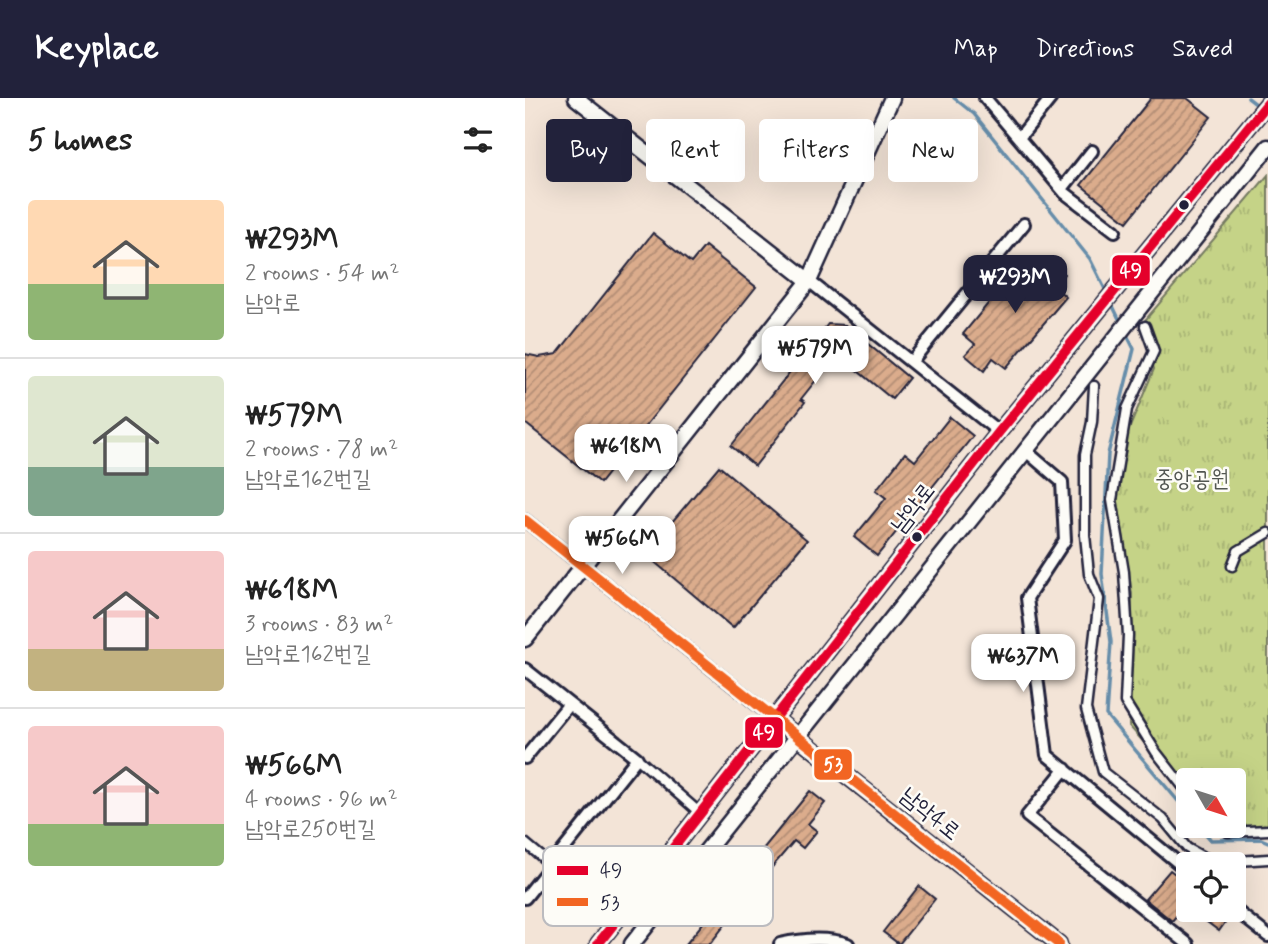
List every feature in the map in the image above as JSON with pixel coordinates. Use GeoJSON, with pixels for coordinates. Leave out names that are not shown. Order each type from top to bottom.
{"type":"FeatureCollection","features":[{"type":"Feature","properties":{"kind":"street"},"geometry":{"type":"LineString","coordinates":[[576,98],[999,432]]}},
{"type":"Feature","properties":{"kind":"street"},"geometry":{"type":"LineString","coordinates":[[525,639],[809,281],[892,98]]}},
{"type":"Feature","properties":{"kind":"street"},"geometry":{"type":"LineString","coordinates":[[985,98],[1062,189],[1115,231]]}},
{"type":"Feature","properties":{"kind":"street"},"geometry":{"type":"LineString","coordinates":[[1019,138],[1051,98]]}},
{"type":"Feature","properties":{"kind":"street","name":"남악로"},"geometry":{"type":"LineString","coordinates":[[674,846],[999,432],[1268,103]]}},
{"type":"Feature","properties":{"kind":"street"},"geometry":{"type":"LineString","coordinates":[[710,846],[1268,147]]}},
{"type":"Feature","properties":{"kind":"street"},"geometry":{"type":"LineString","coordinates":[[1062,189],[1092,151]]}},
{"type":"Feature","properties":{"kind":"street"},"geometry":{"type":"LineString","coordinates":[[911,362],[1024,224]]}},
{"type":"Feature","properties":{"kind":"street"},"geometry":{"type":"LineString","coordinates":[[1145,326],[1154,351],[1127,409],[1112,500],[1125,584],[1128,635],[1125,702],[1156,752],[1176,778]]}},
{"type":"Feature","properties":{"kind":"street"},"geometry":{"type":"LineString","coordinates":[[1094,386],[1092,422],[1085,455],[1085,535],[1089,574],[1099,599],[1086,709],[1104,772],[1163,819],[1187,848],[1203,858],[1223,862],[1268,859]]}},
{"type":"Feature","properties":{"kind":"street"},"geometry":{"type":"LineString","coordinates":[[1026,452],[1062,482],[1065,540],[1027,598],[1047,755],[1176,861]]}},
{"type":"Feature","properties":{"kind":"street"},"geometry":{"type":"LineString","coordinates":[[525,520],[774,718]]}},
{"type":"Feature","properties":{"kind":"street"},"geometry":{"type":"LineString","coordinates":[[1232,566],[1238,551],[1268,533]]}},
{"type":"Feature","properties":{"kind":"street"},"geometry":{"type":"LineString","coordinates":[[525,669],[637,758],[700,813]]}},
{"type":"Feature","properties":{"kind":"street"},"geometry":{"type":"LineString","coordinates":[[525,758],[569,704]]}},
{"type":"Feature","properties":{"kind":"street","name":"남악4로"},"geometry":{"type":"LineString","coordinates":[[774,718],[1059,944]]}},
{"type":"Feature","properties":{"kind":"street"},"geometry":{"type":"LineString","coordinates":[[566,846],[637,758]]}},
{"type":"Feature","properties":{"kind":"street"},"geometry":{"type":"LineString","coordinates":[[1065,769],[1027,816],[1188,944]]}},
{"type":"Feature","properties":{"kind":"street"},"geometry":{"type":"LineString","coordinates":[[1246,831],[1268,830]]}},
{"type":"Feature","properties":{"kind":"street"},"geometry":{"type":"LineString","coordinates":[[525,843],[543,857]]}},
{"type":"Feature","properties":{"kind":"street"},"geometry":{"type":"LineString","coordinates":[[525,898],[543,875]]}},
{"type":"Feature","properties":{"kind":"street"},"geometry":{"type":"LineString","coordinates":[[1246,919],[1268,936]]}},
{"type":"Feature","properties":{"kind":"street","name":"남악로"},"geometry":{"type":"LineString","coordinates":[[598,944],[612,926]]}},
{"type":"Feature","properties":{"kind":"street"},"geometry":{"type":"LineString","coordinates":[[632,944],[646,926]]}},
{"type":"Feature","properties":{"kind":"street"},"geometry":{"type":"LineString","coordinates":[[780,944],[808,939],[830,939],[848,944]]}},
{"type":"Feature","properties":{"kind":"green space","name":"중앙공원"},"geometry":{"type":"Polygon","coordinates":[[[1268,175],[1268,829],[1246,826],[1246,768],[1176,768],[1176,779],[1129,726],[1132,594],[1113,468],[1154,369],[1141,325],[1268,175]]]}},
{"type":"Feature","properties":{"kind":"building"},"geometry":{"type":"Polygon","coordinates":[[[1151,98],[1187,98],[1211,117],[1127,222],[1081,185],[1151,98]]]}},
{"type":"Feature","properties":{"kind":"building"},"geometry":{"type":"Polygon","coordinates":[[[653,233],[691,263],[705,246],[756,287],[600,483],[525,423],[525,354],[539,357],[557,354],[653,233]]]}},
{"type":"Feature","properties":{"kind":"building"},"geometry":{"type":"Polygon","coordinates":[[[1047,260],[1064,274],[1054,286],[1066,297],[1006,368],[993,358],[984,371],[965,355],[975,344],[963,334],[1023,261],[1037,272],[1047,260]]]}},
{"type":"Feature","properties":{"kind":"building"},"geometry":{"type":"Polygon","coordinates":[[[828,324],[845,325],[909,378],[892,399],[837,354],[801,399],[805,402],[755,466],[731,446],[828,324]]]}},
{"type":"Feature","properties":{"kind":"building"},"geometry":{"type":"Polygon","coordinates":[[[950,417],[973,436],[877,556],[854,537],[886,498],[876,490],[905,453],[915,461],[950,417]]]}},
{"type":"Feature","properties":{"kind":"building"},"geometry":{"type":"Polygon","coordinates":[[[719,466],[807,540],[733,628],[645,554],[719,466]]]}},
{"type":"Feature","properties":{"kind":"building"},"geometry":{"type":"Polygon","coordinates":[[[810,791],[825,803],[808,824],[817,831],[803,848],[794,841],[773,866],[773,846],[765,846],[810,791]]]}},
{"type":"Feature","properties":{"kind":"building"},"geometry":{"type":"Polygon","coordinates":[[[1170,870],[1176,875],[1176,916],[1172,921],[1145,899],[1170,870]]]}},
{"type":"Feature","properties":{"kind":"building"},"geometry":{"type":"Polygon","coordinates":[[[919,886],[935,899],[899,944],[883,932],[919,886]]]}},
{"type":"Feature","properties":{"kind":"building"},"geometry":{"type":"Polygon","coordinates":[[[1207,922],[1225,922],[1219,931],[1207,922]]]}},
{"type":"Feature","properties":{"kind":"building"},"geometry":{"type":"Polygon","coordinates":[[[701,926],[724,926],[710,944],[686,944],[701,926]]]}},
{"type":"Feature","properties":{"kind":"waterway"},"geometry":{"type":"LineString","coordinates":[[954,98],[974,114],[1090,259],[1108,295]]}},
{"type":"Feature","properties":{"kind":"waterway"},"geometry":{"type":"LineString","coordinates":[[1248,98],[1261,108]]}},
{"type":"Feature","properties":{"kind":"waterway"},"geometry":{"type":"LineString","coordinates":[[1111,302],[1121,323]]}},
{"type":"Feature","properties":{"kind":"waterway"},"geometry":{"type":"LineString","coordinates":[[1126,333],[1134,349],[1108,454],[1102,574],[1111,642],[1106,715],[1176,799]]}},
{"type":"Feature","properties":{"kind":"waterway"},"geometry":{"type":"LineString","coordinates":[[1209,838],[1261,839],[1268,842]]}},
{"type":"Feature","properties":{"kind":"transit line","name":"49"},"geometry":{"type":"LineString","coordinates":[[675,846],[999,432],[1268,103]]}},
{"type":"Feature","properties":{"kind":"transit line","name":"53"},"geometry":{"type":"LineString","coordinates":[[525,520],[1059,944]]}},
{"type":"Feature","properties":{"kind":"transit line","name":"49"},"geometry":{"type":"LineString","coordinates":[[598,944],[612,926]]}}]}
